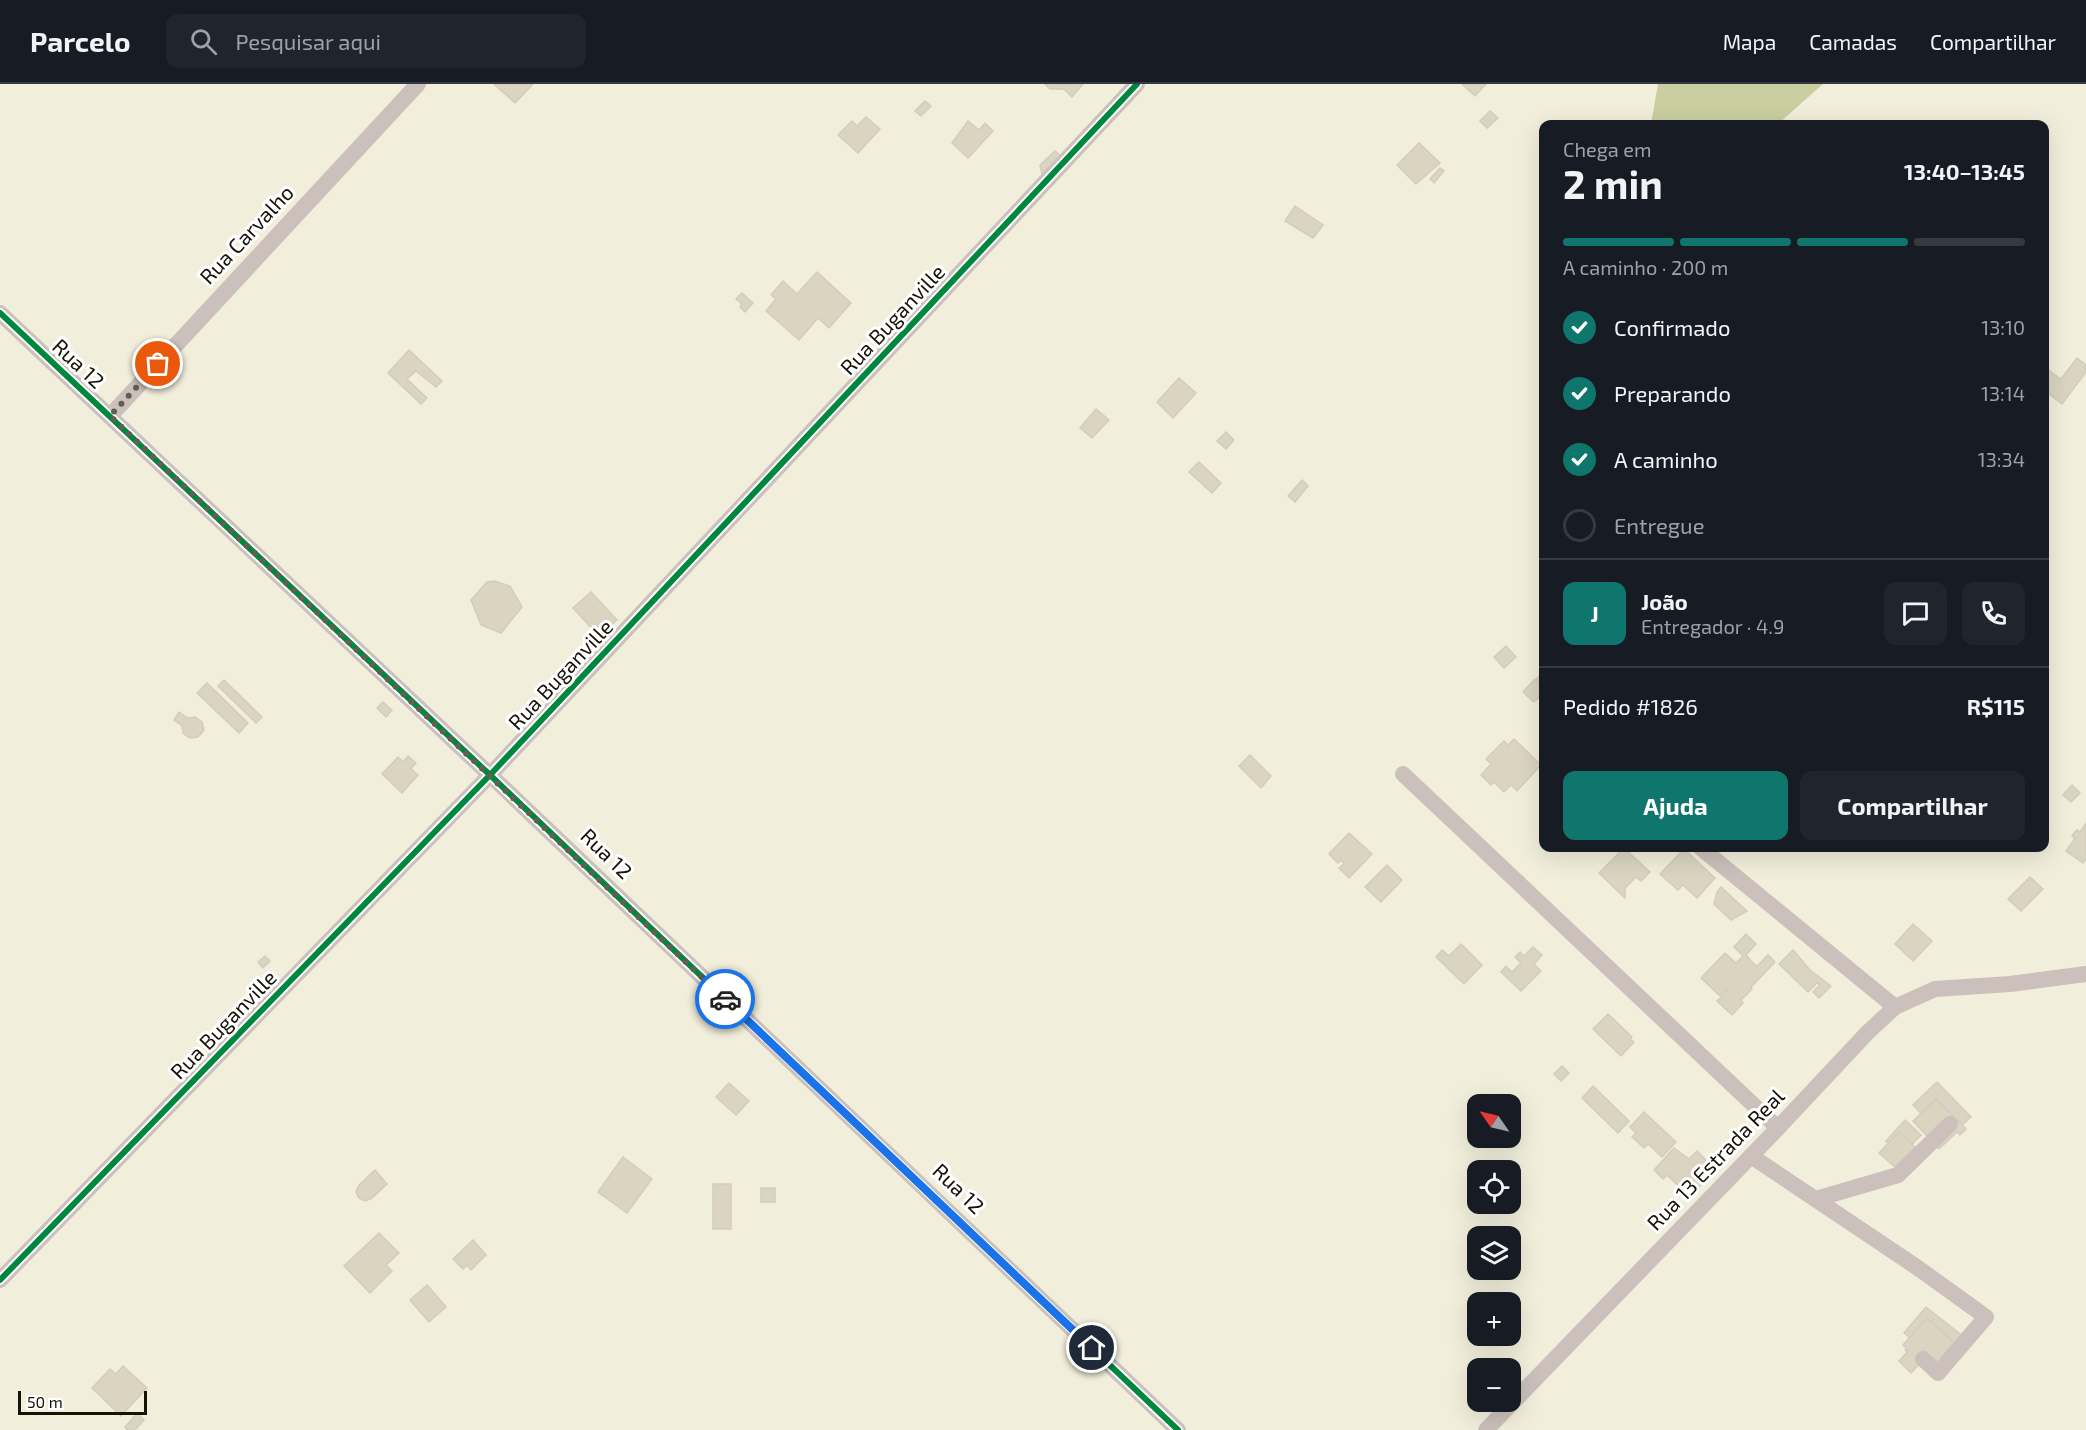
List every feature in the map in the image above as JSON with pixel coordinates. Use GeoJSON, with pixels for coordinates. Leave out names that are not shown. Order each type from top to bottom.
{"type":"FeatureCollection","features":[{"type":"Feature","properties":{"kind":"street","name":"Rua Carvalho"},"geometry":{"type":"LineString","coordinates":[[110,416],[418,84]]}},
{"type":"Feature","properties":{"kind":"street","name":"Rua Buganville"},"geometry":{"type":"LineString","coordinates":[[0,1280],[489,775],[1137,84]]}},
{"type":"Feature","properties":{"kind":"street","name":"Rua 12"},"geometry":{"type":"LineString","coordinates":[[0,313],[1178,1430]]}},
{"type":"Feature","properties":{"kind":"street"},"geometry":{"type":"LineString","coordinates":[[1403,774],[1778,1128]]}},
{"type":"Feature","properties":{"kind":"street"},"geometry":{"type":"LineString","coordinates":[[1706,852],[1895,1007]]}},
{"type":"Feature","properties":{"kind":"street","name":"Rua 13 Estrada Real"},"geometry":{"type":"LineString","coordinates":[[1486,1430],[1867,1033],[1895,1007],[1935,989],[2010,984],[2086,974]]}},
{"type":"Feature","properties":{"kind":"street"},"geometry":{"type":"LineString","coordinates":[[1816,1199],[1898,1175],[1950,1124]]}},
{"type":"Feature","properties":{"kind":"street"},"geometry":{"type":"LineString","coordinates":[[1750,1156],[1986,1317],[1938,1373],[1923,1359]]}},
{"type":"Feature","properties":{"kind":"green space"},"geometry":{"type":"Polygon","coordinates":[[[1658,84],[1823,84],[1782,120],[1652,120],[1658,84]]]}},
{"type":"Feature","properties":{"kind":"building"},"geometry":{"type":"Polygon","coordinates":[[[494,84],[533,84],[515,103],[494,84]]]}},
{"type":"Feature","properties":{"kind":"building"},"geometry":{"type":"Polygon","coordinates":[[[1045,84],[1083,84],[1072,97],[1064,89],[1050,89],[1045,84]]]}},
{"type":"Feature","properties":{"kind":"building"},"geometry":{"type":"Polygon","coordinates":[[[1462,84],[1486,84],[1475,96],[1462,84]]]}},
{"type":"Feature","properties":{"kind":"building"},"geometry":{"type":"Polygon","coordinates":[[[925,101],[931,106],[921,116],[915,111],[925,101]]]}},
{"type":"Feature","properties":{"kind":"building"},"geometry":{"type":"Polygon","coordinates":[[[1490,111],[1498,118],[1487,128],[1480,121],[1490,111]]]}},
{"type":"Feature","properties":{"kind":"building"},"geometry":{"type":"Polygon","coordinates":[[[866,117],[880,129],[858,153],[838,135],[852,121],[857,126],[866,117]]]}},
{"type":"Feature","properties":{"kind":"building"},"geometry":{"type":"Polygon","coordinates":[[[968,121],[979,130],[985,123],[993,131],[968,158],[952,143],[968,121]]]}},
{"type":"Feature","properties":{"kind":"building"},"geometry":{"type":"Polygon","coordinates":[[[1419,143],[1440,163],[1416,184],[1397,165],[1419,143]]]}},
{"type":"Feature","properties":{"kind":"building"},"geometry":{"type":"Polygon","coordinates":[[[1055,151],[1063,158],[1042,175],[1040,165],[1055,151]]]}},
{"type":"Feature","properties":{"kind":"building"},"geometry":{"type":"Polygon","coordinates":[[[1440,168],[1444,171],[1434,183],[1430,179],[1440,168]]]}},
{"type":"Feature","properties":{"kind":"building"},"geometry":{"type":"Polygon","coordinates":[[[1295,206],[1323,225],[1313,238],[1285,221],[1295,206]]]}},
{"type":"Feature","properties":{"kind":"building"},"geometry":{"type":"Polygon","coordinates":[[[817,272],[851,303],[829,328],[818,318],[799,340],[766,311],[776,299],[771,295],[783,281],[797,294],[817,272]]]}},
{"type":"Feature","properties":{"kind":"building"},"geometry":{"type":"Polygon","coordinates":[[[742,293],[753,303],[745,312],[740,307],[742,304],[736,299],[742,293]]]}},
{"type":"Feature","properties":{"kind":"building"},"geometry":{"type":"Polygon","coordinates":[[[409,350],[442,381],[436,387],[416,371],[407,379],[427,398],[421,404],[388,373],[409,350]]]}},
{"type":"Feature","properties":{"kind":"building"},"geometry":{"type":"Polygon","coordinates":[[[2077,358],[2086,365],[2086,372],[2062,404],[2049,394],[2049,371],[2061,379],[2077,358]]]}},
{"type":"Feature","properties":{"kind":"building"},"geometry":{"type":"Polygon","coordinates":[[[1179,378],[1196,393],[1173,418],[1157,402],[1179,378]]]}},
{"type":"Feature","properties":{"kind":"building"},"geometry":{"type":"Polygon","coordinates":[[[1096,409],[1109,420],[1092,438],[1080,428],[1096,409]]]}},
{"type":"Feature","properties":{"kind":"building"},"geometry":{"type":"Polygon","coordinates":[[[1226,432],[1234,440],[1226,449],[1217,441],[1226,432]]]}},
{"type":"Feature","properties":{"kind":"building"},"geometry":{"type":"Polygon","coordinates":[[[1199,462],[1221,483],[1212,493],[1189,472],[1199,462]]]}},
{"type":"Feature","properties":{"kind":"building"},"geometry":{"type":"Polygon","coordinates":[[[1302,480],[1308,486],[1295,502],[1288,496],[1302,480]]]}},
{"type":"Feature","properties":{"kind":"building"},"geometry":{"type":"Polygon","coordinates":[[[494,581],[510,586],[522,607],[501,633],[481,625],[471,600],[487,582],[494,581]]]}},
{"type":"Feature","properties":{"kind":"building"},"geometry":{"type":"Polygon","coordinates":[[[591,592],[617,620],[599,636],[573,608],[591,592]]]}},
{"type":"Feature","properties":{"kind":"building"},"geometry":{"type":"Polygon","coordinates":[[[1506,646],[1516,657],[1504,668],[1494,657],[1506,646]]]}},
{"type":"Feature","properties":{"kind":"building"},"geometry":{"type":"Polygon","coordinates":[[[224,680],[262,717],[256,723],[218,686],[224,680]]]}},
{"type":"Feature","properties":{"kind":"building"},"geometry":{"type":"Polygon","coordinates":[[[1534,680],[1539,684],[1539,698],[1534,702],[1523,692],[1534,680]]]}},
{"type":"Feature","properties":{"kind":"building"},"geometry":{"type":"Polygon","coordinates":[[[207,683],[248,723],[239,733],[197,693],[207,683]]]}},
{"type":"Feature","properties":{"kind":"building"},"geometry":{"type":"Polygon","coordinates":[[[383,702],[392,710],[386,717],[377,708],[383,702]]]}},
{"type":"Feature","properties":{"kind":"building"},"geometry":{"type":"Polygon","coordinates":[[[179,712],[188,718],[195,717],[202,722],[204,730],[198,737],[190,738],[183,733],[182,726],[174,720],[179,712]]]}},
{"type":"Feature","properties":{"kind":"building"},"geometry":{"type":"Polygon","coordinates":[[[1514,739],[1539,763],[1539,767],[1517,791],[1511,785],[1504,792],[1494,782],[1491,785],[1481,775],[1491,764],[1486,759],[1504,741],[1508,745],[1514,739]]]}},
{"type":"Feature","properties":{"kind":"building"},"geometry":{"type":"Polygon","coordinates":[[[1250,755],[1271,776],[1261,788],[1239,766],[1250,755]]]}},
{"type":"Feature","properties":{"kind":"building"},"geometry":{"type":"Polygon","coordinates":[[[408,756],[416,763],[411,769],[418,775],[402,793],[382,774],[398,757],[403,762],[408,756]]]}},
{"type":"Feature","properties":{"kind":"building"},"geometry":{"type":"Polygon","coordinates":[[[2072,785],[2080,793],[2071,802],[2063,795],[2072,785]]]}},
{"type":"Feature","properties":{"kind":"building"},"geometry":{"type":"Polygon","coordinates":[[[2086,823],[2086,859],[2083,863],[2066,851],[2075,838],[2072,836],[2074,833],[2077,830],[2080,832],[2086,823]]]}},
{"type":"Feature","properties":{"kind":"building"},"geometry":{"type":"Polygon","coordinates":[[[1349,833],[1372,854],[1349,878],[1339,868],[1344,864],[1341,860],[1338,863],[1329,854],[1349,833]]]}},
{"type":"Feature","properties":{"kind":"building"},"geometry":{"type":"Polygon","coordinates":[[[1620,852],[1628,852],[1650,872],[1641,881],[1636,877],[1625,888],[1625,898],[1599,873],[1620,852]]]}},
{"type":"Feature","properties":{"kind":"building"},"geometry":{"type":"Polygon","coordinates":[[[1681,852],[1687,852],[1715,878],[1697,898],[1683,885],[1678,890],[1660,874],[1681,852]]]}},
{"type":"Feature","properties":{"kind":"building"},"geometry":{"type":"Polygon","coordinates":[[[1387,865],[1402,880],[1381,902],[1365,887],[1387,865]]]}},
{"type":"Feature","properties":{"kind":"building"},"geometry":{"type":"Polygon","coordinates":[[[2030,877],[2043,889],[2021,911],[2008,899],[2030,877]]]}},
{"type":"Feature","properties":{"kind":"building"},"geometry":{"type":"Polygon","coordinates":[[[1721,887],[1747,911],[1731,920],[1714,904],[1721,887]]]}},
{"type":"Feature","properties":{"kind":"building"},"geometry":{"type":"Polygon","coordinates":[[[1913,924],[1932,941],[1913,961],[1895,944],[1913,924]]]}},
{"type":"Feature","properties":{"kind":"building"},"geometry":{"type":"Polygon","coordinates":[[[1746,934],[1756,944],[1746,955],[1753,963],[1757,966],[1768,955],[1775,962],[1751,987],[1752,989],[1741,1000],[1743,1003],[1732,1015],[1717,1001],[1728,991],[1726,990],[1720,996],[1701,978],[1725,953],[1737,962],[1743,956],[1734,947],[1746,934]]]}},
{"type":"Feature","properties":{"kind":"building"},"geometry":{"type":"Polygon","coordinates":[[[1461,944],[1482,965],[1464,984],[1436,957],[1442,950],[1449,956],[1461,944]]]}},
{"type":"Feature","properties":{"kind":"building"},"geometry":{"type":"Polygon","coordinates":[[[1533,947],[1542,955],[1534,964],[1541,971],[1521,991],[1501,972],[1506,966],[1512,972],[1521,963],[1515,957],[1520,952],[1524,956],[1533,947]]]}},
{"type":"Feature","properties":{"kind":"building"},"geometry":{"type":"Polygon","coordinates":[[[1793,950],[1810,970],[1831,986],[1819,998],[1813,992],[1820,985],[1817,983],[1808,992],[1779,964],[1793,950]]]}},
{"type":"Feature","properties":{"kind":"building"},"geometry":{"type":"Polygon","coordinates":[[[265,956],[270,961],[263,968],[258,962],[265,956]]]}},
{"type":"Feature","properties":{"kind":"building"},"geometry":{"type":"Polygon","coordinates":[[[1608,1014],[1632,1037],[1630,1039],[1634,1042],[1621,1056],[1593,1029],[1608,1014]]]}},
{"type":"Feature","properties":{"kind":"building"},"geometry":{"type":"Polygon","coordinates":[[[1562,1066],[1569,1073],[1561,1081],[1554,1074],[1562,1066]]]}},
{"type":"Feature","properties":{"kind":"building"},"geometry":{"type":"Polygon","coordinates":[[[1937,1082],[1971,1117],[1962,1125],[1955,1118],[1940,1133],[1913,1105],[1937,1082]]]}},
{"type":"Feature","properties":{"kind":"building"},"geometry":{"type":"Polygon","coordinates":[[[729,1083],[749,1101],[736,1115],[716,1097],[729,1083]]]}},
{"type":"Feature","properties":{"kind":"building"},"geometry":{"type":"Polygon","coordinates":[[[1593,1086],[1629,1121],[1618,1133],[1582,1098],[1593,1086]]]}},
{"type":"Feature","properties":{"kind":"building"},"geometry":{"type":"Polygon","coordinates":[[[1936,1099],[1966,1129],[1960,1135],[1957,1132],[1939,1149],[1913,1121],[1936,1099]]]}},
{"type":"Feature","properties":{"kind":"building"},"geometry":{"type":"Polygon","coordinates":[[[1644,1112],[1676,1142],[1662,1157],[1648,1144],[1644,1148],[1632,1137],[1636,1133],[1630,1127],[1644,1112]]]}},
{"type":"Feature","properties":{"kind":"building"},"geometry":{"type":"Polygon","coordinates":[[[1905,1120],[1921,1135],[1901,1156],[1886,1141],[1905,1120]]]}},
{"type":"Feature","properties":{"kind":"building"},"geometry":{"type":"Polygon","coordinates":[[[1899,1132],[1916,1148],[1897,1169],[1879,1153],[1899,1132]]]}},
{"type":"Feature","properties":{"kind":"building"},"geometry":{"type":"Polygon","coordinates":[[[1674,1148],[1689,1159],[1697,1151],[1708,1162],[1702,1169],[1709,1176],[1690,1197],[1667,1175],[1663,1179],[1654,1170],[1674,1148]]]}},
{"type":"Feature","properties":{"kind":"building"},"geometry":{"type":"Polygon","coordinates":[[[623,1157],[652,1179],[627,1213],[598,1192],[623,1157]]]}},
{"type":"Feature","properties":{"kind":"building"},"geometry":{"type":"Polygon","coordinates":[[[375,1170],[387,1184],[372,1198],[365,1201],[359,1198],[356,1192],[359,1185],[375,1170]]]}},
{"type":"Feature","properties":{"kind":"building"},"geometry":{"type":"Polygon","coordinates":[[[713,1184],[731,1184],[731,1229],[713,1229],[713,1184]]]}},
{"type":"Feature","properties":{"kind":"building"},"geometry":{"type":"Polygon","coordinates":[[[761,1188],[775,1188],[775,1202],[761,1202],[761,1188]]]}},
{"type":"Feature","properties":{"kind":"building"},"geometry":{"type":"Polygon","coordinates":[[[379,1233],[399,1253],[386,1265],[392,1271],[370,1293],[344,1266],[379,1233]]]}},
{"type":"Feature","properties":{"kind":"building"},"geometry":{"type":"Polygon","coordinates":[[[473,1240],[486,1255],[471,1270],[467,1265],[463,1269],[453,1259],[473,1240]]]}},
{"type":"Feature","properties":{"kind":"building"},"geometry":{"type":"Polygon","coordinates":[[[427,1285],[446,1307],[429,1322],[410,1300],[427,1285]]]}},
{"type":"Feature","properties":{"kind":"building"},"geometry":{"type":"Polygon","coordinates":[[[1926,1307],[1964,1337],[1941,1364],[1918,1362],[1905,1350],[1913,1340],[1904,1333],[1926,1307]]]}},
{"type":"Feature","properties":{"kind":"building"},"geometry":{"type":"Polygon","coordinates":[[[1927,1318],[1959,1347],[1934,1374],[1921,1362],[1911,1373],[1899,1361],[1909,1350],[1903,1345],[1927,1318]]]}},
{"type":"Feature","properties":{"kind":"building"},"geometry":{"type":"Polygon","coordinates":[[[123,1366],[147,1388],[121,1416],[92,1388],[110,1369],[116,1374],[123,1366]]]}},
{"type":"Feature","properties":{"kind":"building"},"geometry":{"type":"Polygon","coordinates":[[[137,1413],[144,1420],[135,1430],[127,1430],[125,1427],[137,1413]]]}},
{"type":"Feature","properties":{"kind":"cycle path"},"geometry":{"type":"LineString","coordinates":[[0,1280],[490,775],[1137,84]]}},
{"type":"Feature","properties":{"kind":"cycle path"},"geometry":{"type":"LineString","coordinates":[[0,313],[490,775],[1178,1430]]}},
{"type":"Feature","properties":{"kind":"way so far"},"geometry":{"type":"LineString","coordinates":[[158,364],[110,416],[725,999]]}},
{"type":"Feature","properties":{"kind":"route"},"geometry":{"type":"LineString","coordinates":[[725,999],[1092,1348]]}}]}
